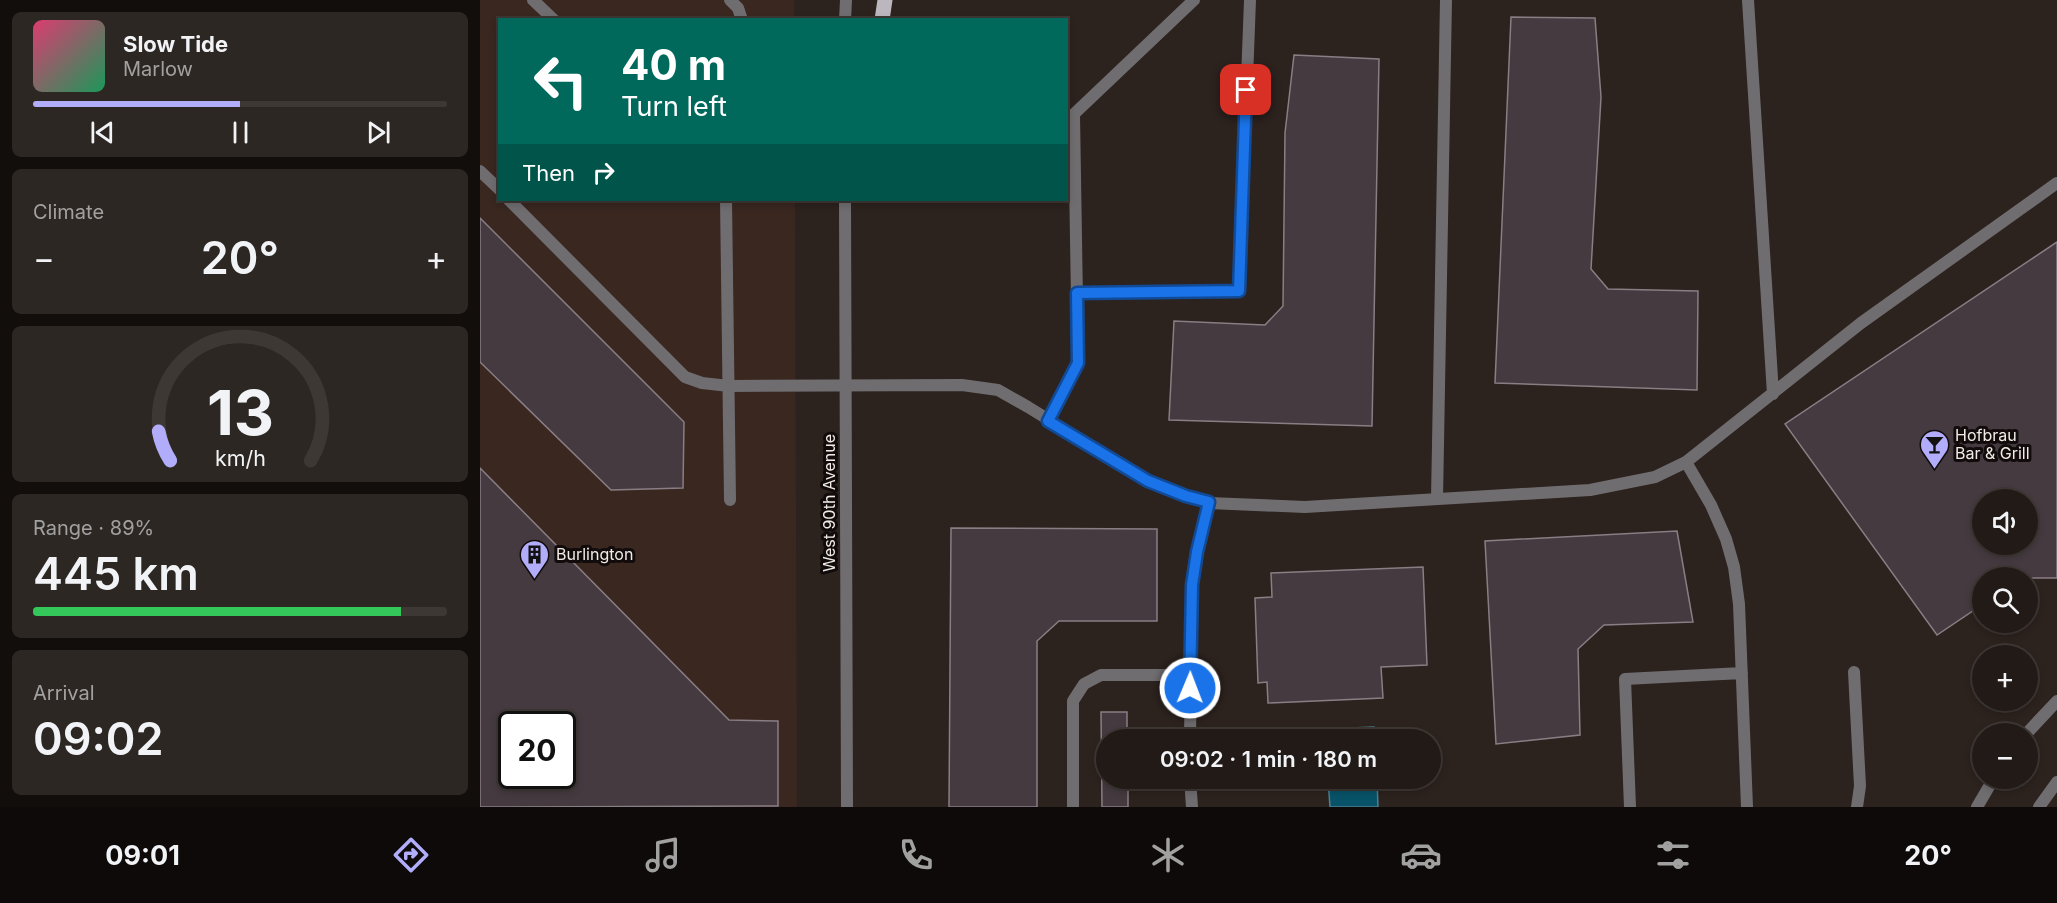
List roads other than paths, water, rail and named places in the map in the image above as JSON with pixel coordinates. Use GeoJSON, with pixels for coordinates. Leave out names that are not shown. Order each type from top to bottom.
{"type":"FeatureCollection","features":[{"type":"Feature","properties":{"kind":"main road"},"geometry":{"type":"LineString","coordinates":[[882,18],[885,0]]}},
{"type":"Feature","properties":{"kind":"street"},"geometry":{"type":"LineString","coordinates":[[533,0],[552,18]]}},
{"type":"Feature","properties":{"kind":"street"},"geometry":{"type":"LineString","coordinates":[[730,0],[738,8],[741,18]]}},
{"type":"Feature","properties":{"kind":"street"},"geometry":{"type":"LineString","coordinates":[[845,18],[846,0]]}},
{"type":"Feature","properties":{"kind":"street"},"geometry":{"type":"LineString","coordinates":[[1048,421],[1078,363],[1074,114],[1194,0]]}},
{"type":"Feature","properties":{"kind":"street"},"geometry":{"type":"LineString","coordinates":[[1077,293],[1239,291],[1250,0]]}},
{"type":"Feature","properties":{"kind":"street"},"geometry":{"type":"LineString","coordinates":[[1437,499],[1446,0]]}},
{"type":"Feature","properties":{"kind":"street"},"geometry":{"type":"LineString","coordinates":[[1748,0],[1773,394]]}},
{"type":"Feature","properties":{"kind":"street"},"geometry":{"type":"LineString","coordinates":[[480,171],[498,188]]}},
{"type":"Feature","properties":{"kind":"street"},"geometry":{"type":"LineString","coordinates":[[510,201],[685,377],[702,383],[729,386],[962,385],[998,390],[1028,406],[1048,421],[1148,481],[1186,496],[1209,502],[1305,507],[1590,490],[1655,477],[1686,462],[1861,323],[2057,183]]}},
{"type":"Feature","properties":{"kind":"street"},"geometry":{"type":"LineString","coordinates":[[726,201],[730,500]]}},
{"type":"Feature","properties":{"kind":"street","name":"West 90th Avenue"},"geometry":{"type":"LineString","coordinates":[[845,201],[847,807]]}},
{"type":"Feature","properties":{"kind":"street"},"geometry":{"type":"LineString","coordinates":[[1686,462],[1726,539],[1734,567],[1739,604],[1747,807]]}},
{"type":"Feature","properties":{"kind":"street"},"geometry":{"type":"LineString","coordinates":[[1190,729],[1192,585],[1209,502]]}},
{"type":"Feature","properties":{"kind":"street"},"geometry":{"type":"LineString","coordinates":[[1854,672],[1860,786],[1857,807]]}},
{"type":"Feature","properties":{"kind":"street"},"geometry":{"type":"LineString","coordinates":[[1630,807],[1625,679],[1742,673]]}},
{"type":"Feature","properties":{"kind":"street"},"geometry":{"type":"LineString","coordinates":[[1073,807],[1073,701],[1084,684],[1101,675],[1190,675]]}},
{"type":"Feature","properties":{"kind":"street"},"geometry":{"type":"LineString","coordinates":[[2036,723],[2057,701]]}},
{"type":"Feature","properties":{"kind":"street"},"geometry":{"type":"LineString","coordinates":[[2039,807],[2057,782]]}},
{"type":"Feature","properties":{"kind":"street"},"geometry":{"type":"LineString","coordinates":[[1191,789],[1192,807]]}},
{"type":"Feature","properties":{"kind":"street"},"geometry":{"type":"LineString","coordinates":[[1977,807],[1988,789]]}},
{"type":"Feature","properties":{"kind":"water"},"geometry":{"type":"Polygon","coordinates":[[[1374,727],[1374,729],[1326,729],[1374,727]]]}},
{"type":"Feature","properties":{"kind":"water"},"geometry":{"type":"Polygon","coordinates":[[[1329,789],[1377,789],[1378,807],[1330,807],[1329,789]]]}},
{"type":"Feature","properties":{"kind":"place","name":"Hofbrau Bar & Grill"},"geometry":{"type":"Point","coordinates":[1934,470]}},
{"type":"Feature","properties":{"kind":"place","name":"Burlington"},"geometry":{"type":"Point","coordinates":[535,580]}}]}
